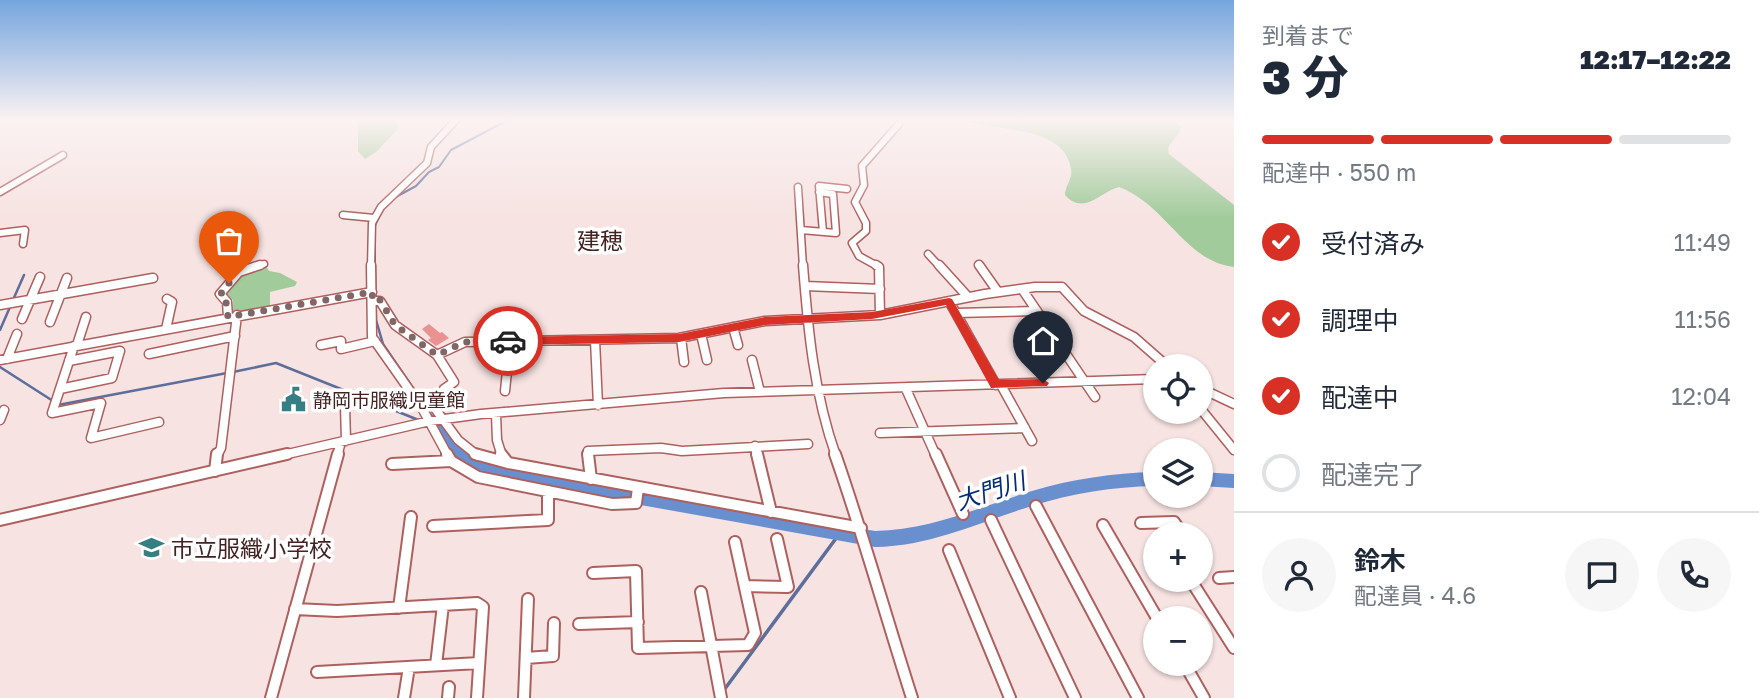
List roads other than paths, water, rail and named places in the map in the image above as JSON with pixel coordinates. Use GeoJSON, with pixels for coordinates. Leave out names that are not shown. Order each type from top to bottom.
{"type":"FeatureCollection","features":[{"type":"Feature","properties":{"kind":"street"},"geometry":{"type":"LineString","coordinates":[[430,153],[427,163],[381,207],[374,218],[370,235],[373,296],[370,319],[375,341],[430,421],[451,461],[478,477],[612,504],[636,503],[638,488]]}},
{"type":"Feature","properties":{"kind":"street"},"geometry":{"type":"LineString","coordinates":[[874,153],[862,166],[864,185],[855,201],[857,212],[866,223],[866,231],[852,243],[859,256],[879,267],[880,315]]}},
{"type":"Feature","properties":{"kind":"street"},"geometry":{"type":"LineString","coordinates":[[0,192],[64,155]]}},
{"type":"Feature","properties":{"kind":"street"},"geometry":{"type":"LineString","coordinates":[[823,232],[819,186],[848,189]]}},
{"type":"Feature","properties":{"kind":"street"},"geometry":{"type":"LineString","coordinates":[[798,187],[807,321],[818,392],[831,442],[861,528],[912,698]]}},
{"type":"Feature","properties":{"kind":"street"},"geometry":{"type":"LineString","coordinates":[[801,230],[836,233],[832,194],[819,192]]}},
{"type":"Feature","properties":{"kind":"street"},"geometry":{"type":"LineString","coordinates":[[343,215],[374,218]]}},
{"type":"Feature","properties":{"kind":"street"},"geometry":{"type":"LineString","coordinates":[[0,233],[25,230],[23,244]]}},
{"type":"Feature","properties":{"kind":"street"},"geometry":{"type":"LineString","coordinates":[[928,254],[968,297]]}},
{"type":"Feature","properties":{"kind":"street"},"geometry":{"type":"LineString","coordinates":[[215,471],[217,452],[221,447],[234,336],[232,316],[220,295],[239,272],[264,264]]}},
{"type":"Feature","properties":{"kind":"street"},"geometry":{"type":"LineString","coordinates":[[979,265],[998,292]]}},
{"type":"Feature","properties":{"kind":"street"},"geometry":{"type":"LineString","coordinates":[[22,319],[40,277]]}},
{"type":"Feature","properties":{"kind":"street"},"geometry":{"type":"LineString","coordinates":[[50,322],[67,278]]}},
{"type":"Feature","properties":{"kind":"street"},"geometry":{"type":"LineString","coordinates":[[0,305],[153,278]]}},
{"type":"Feature","properties":{"kind":"street"},"geometry":{"type":"LineString","coordinates":[[805,286],[880,289]]}},
{"type":"Feature","properties":{"kind":"street"},"geometry":{"type":"LineString","coordinates":[[437,355],[465,342],[681,338],[779,319],[807,321],[880,315],[998,292],[1062,287],[1084,311],[1134,337],[1153,354]]}},
{"type":"Feature","properties":{"kind":"street"},"geometry":{"type":"LineString","coordinates":[[1022,289],[1095,397]]}},
{"type":"Feature","properties":{"kind":"street"},"geometry":{"type":"LineString","coordinates":[[4,359],[232,316],[373,296],[380,300],[395,325],[437,355],[454,382],[444,389],[436,410],[464,449],[475,456],[861,528]]}},
{"type":"Feature","properties":{"kind":"street"},"geometry":{"type":"LineString","coordinates":[[166,329],[172,302],[167,299]]}},
{"type":"Feature","properties":{"kind":"street"},"geometry":{"type":"LineString","coordinates":[[949,301],[1032,441]]}},
{"type":"Feature","properties":{"kind":"street"},"geometry":{"type":"LineString","coordinates":[[956,313],[1037,311]]}},
{"type":"Feature","properties":{"kind":"street"},"geometry":{"type":"LineString","coordinates":[[86,317],[51,413],[101,403],[91,438],[159,422]]}},
{"type":"Feature","properties":{"kind":"street"},"geometry":{"type":"LineString","coordinates":[[733,327],[738,345]]}},
{"type":"Feature","properties":{"kind":"street"},"geometry":{"type":"LineString","coordinates":[[4,359],[18,334]]}},
{"type":"Feature","properties":{"kind":"street"},"geometry":{"type":"LineString","coordinates":[[701,334],[707,360]]}},
{"type":"Feature","properties":{"kind":"street"},"geometry":{"type":"LineString","coordinates":[[149,354],[234,336]]}},
{"type":"Feature","properties":{"kind":"street"},"geometry":{"type":"LineString","coordinates":[[681,338],[684,362]]}},
{"type":"Feature","properties":{"kind":"street"},"geometry":{"type":"LineString","coordinates":[[595,340],[598,405]]}},
{"type":"Feature","properties":{"kind":"street"},"geometry":{"type":"LineString","coordinates":[[321,345],[341,341],[341,349],[375,341]]}},
{"type":"Feature","properties":{"kind":"street"},"geometry":{"type":"LineString","coordinates":[[505,391],[510,341]]}},
{"type":"Feature","properties":{"kind":"street"},"geometry":{"type":"LineString","coordinates":[[60,388],[112,378],[120,351],[69,361]]}},
{"type":"Feature","properties":{"kind":"street"},"geometry":{"type":"LineString","coordinates":[[752,360],[760,392]]}},
{"type":"Feature","properties":{"kind":"street"},"geometry":{"type":"LineString","coordinates":[[0,520],[443,419],[760,392],[1143,380]]}},
{"type":"Feature","properties":{"kind":"street"},"geometry":{"type":"LineString","coordinates":[[906,389],[963,514]]}},
{"type":"Feature","properties":{"kind":"street"},"geometry":{"type":"LineString","coordinates":[[1213,394],[1234,404]]}},
{"type":"Feature","properties":{"kind":"street"},"geometry":{"type":"LineString","coordinates":[[271,698],[343,442],[345,405],[335,401]]}},
{"type":"Feature","properties":{"kind":"street"},"geometry":{"type":"LineString","coordinates":[[0,411],[4,410],[0,420]]}},
{"type":"Feature","properties":{"kind":"street"},"geometry":{"type":"LineString","coordinates":[[496,414],[496,433],[503,458],[508,463]]}},
{"type":"Feature","properties":{"kind":"street"},"geometry":{"type":"LineString","coordinates":[[1213,424],[1234,450]]}},
{"type":"Feature","properties":{"kind":"street"},"geometry":{"type":"LineString","coordinates":[[880,433],[1025,428]]}},
{"type":"Feature","properties":{"kind":"street"},"geometry":{"type":"LineString","coordinates":[[591,479],[588,451],[808,444]]}},
{"type":"Feature","properties":{"kind":"street"},"geometry":{"type":"LineString","coordinates":[[755,446],[771,512]]}},
{"type":"Feature","properties":{"kind":"street"},"geometry":{"type":"LineString","coordinates":[[392,464],[451,461]]}},
{"type":"Feature","properties":{"kind":"street"},"geometry":{"type":"LineString","coordinates":[[433,526],[548,520],[548,491]]}},
{"type":"Feature","properties":{"kind":"street"},"geometry":{"type":"LineString","coordinates":[[1036,506],[1138,698]]}},
{"type":"Feature","properties":{"kind":"street"},"geometry":{"type":"LineString","coordinates":[[399,608],[411,517]]}},
{"type":"Feature","properties":{"kind":"street"},"geometry":{"type":"LineString","coordinates":[[991,520],[1075,698]]}},
{"type":"Feature","properties":{"kind":"street"},"geometry":{"type":"LineString","coordinates":[[1102,526],[1150,606]]}},
{"type":"Feature","properties":{"kind":"street"},"geometry":{"type":"LineString","coordinates":[[745,586],[788,587],[777,539]]}},
{"type":"Feature","properties":{"kind":"street"},"geometry":{"type":"LineString","coordinates":[[593,573],[636,571],[638,648],[748,645],[755,632],[735,542]]}},
{"type":"Feature","properties":{"kind":"street"},"geometry":{"type":"LineString","coordinates":[[949,550],[1010,698]]}},
{"type":"Feature","properties":{"kind":"street"},"geometry":{"type":"LineString","coordinates":[[1219,578],[1234,577]]}},
{"type":"Feature","properties":{"kind":"street"},"geometry":{"type":"LineString","coordinates":[[701,592],[721,698]]}},
{"type":"Feature","properties":{"kind":"street"},"geometry":{"type":"LineString","coordinates":[[1198,592],[1234,648]]}},
{"type":"Feature","properties":{"kind":"street"},"geometry":{"type":"LineString","coordinates":[[524,698],[528,599]]}},
{"type":"Feature","properties":{"kind":"street"},"geometry":{"type":"LineString","coordinates":[[295,609],[330,608],[337,611],[477,603],[483,607],[477,698]]}},
{"type":"Feature","properties":{"kind":"street"},"geometry":{"type":"LineString","coordinates":[[436,665],[443,605]]}},
{"type":"Feature","properties":{"kind":"street"},"geometry":{"type":"LineString","coordinates":[[579,624],[638,622]]}},
{"type":"Feature","properties":{"kind":"street"},"geometry":{"type":"LineString","coordinates":[[526,658],[552,656],[554,623]]}},
{"type":"Feature","properties":{"kind":"street"},"geometry":{"type":"LineString","coordinates":[[317,672],[480,663]]}},
{"type":"Feature","properties":{"kind":"street"},"geometry":{"type":"LineString","coordinates":[[404,698],[409,667]]}},
{"type":"Feature","properties":{"kind":"street"},"geometry":{"type":"LineString","coordinates":[[1191,676],[1204,698]]}},
{"type":"Feature","properties":{"kind":"waterway"},"geometry":{"type":"LineString","coordinates":[[394,198],[416,186],[429,172],[439,167],[449,153]]}},
{"type":"Feature","properties":{"kind":"waterway"},"geometry":{"type":"LineString","coordinates":[[375,265],[375,226],[379,216]]}},
{"type":"Feature","properties":{"kind":"waterway"},"geometry":{"type":"LineString","coordinates":[[375,265],[376,320],[383,344],[415,391]]}},
{"type":"Feature","properties":{"kind":"waterway"},"geometry":{"type":"LineString","coordinates":[[13,300],[24,275]]}},
{"type":"Feature","properties":{"kind":"waterway"},"geometry":{"type":"LineString","coordinates":[[0,330],[10,307]]}},
{"type":"Feature","properties":{"kind":"waterway"},"geometry":{"type":"LineString","coordinates":[[233,372],[276,363],[421,421]]}},
{"type":"Feature","properties":{"kind":"waterway"},"geometry":{"type":"LineString","coordinates":[[0,367],[53,401]]}},
{"type":"Feature","properties":{"kind":"waterway"},"geometry":{"type":"LineString","coordinates":[[58,405],[227,373]]}},
{"type":"Feature","properties":{"kind":"waterway"},"geometry":{"type":"LineString","coordinates":[[426,408],[440,428]]}},
{"type":"Feature","properties":{"kind":"waterway"},"geometry":{"type":"LineString","coordinates":[[440,428],[462,453],[490,471],[875,539],[896,539],[935,532],[1060,490],[1143,479]]}},
{"type":"Feature","properties":{"kind":"waterway","name":"大門川"},"geometry":{"type":"LineString","coordinates":[[1213,480],[1234,481]]}},
{"type":"Feature","properties":{"kind":"waterway"},"geometry":{"type":"LineString","coordinates":[[724,690],[840,533]]}},
{"type":"Feature","properties":{"kind":"place","name":"静岡市服織児童館"},"geometry":{"type":"Point","coordinates":[293,399]}},
{"type":"Feature","properties":{"kind":"place","name":"市立服織小学校"},"geometry":{"type":"Point","coordinates":[151,548]}},
{"type":"Feature","properties":{"kind":"district","name":"建穂"},"geometry":{"type":"Point","coordinates":[600,240]}}]}
